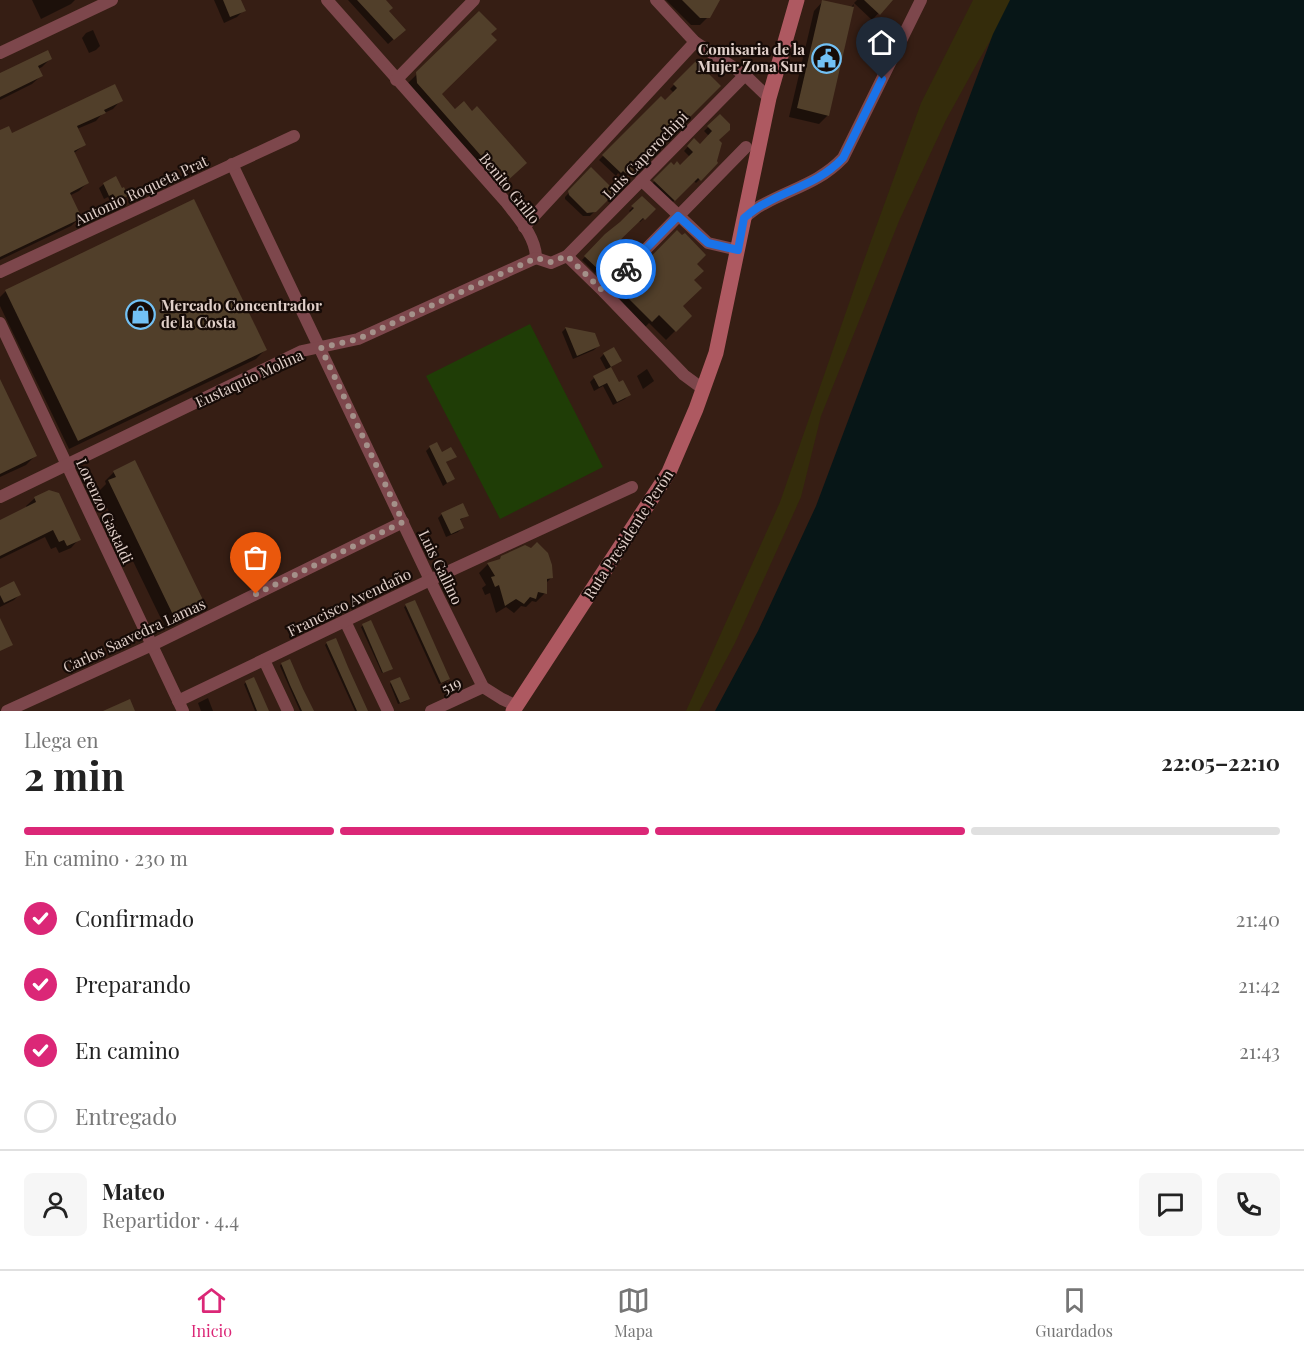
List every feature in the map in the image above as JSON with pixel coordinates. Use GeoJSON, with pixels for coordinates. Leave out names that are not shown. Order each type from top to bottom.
{"type":"FeatureCollection","features":[{"type":"Feature","properties":{"kind":"main road"},"geometry":{"type":"LineString","coordinates":[[769,98],[797,0]]}},
{"type":"Feature","properties":{"kind":"main road","name":"Ruta Presidente Perón"},"geometry":{"type":"LineString","coordinates":[[515,708],[669,472],[696,410],[716,353],[769,98]]}},
{"type":"Feature","properties":{"kind":"street"},"geometry":{"type":"LineString","coordinates":[[0,53],[112,0]]}},
{"type":"Feature","properties":{"kind":"street","name":"Benito Grillo"},"geometry":{"type":"LineString","coordinates":[[327,0],[506,202],[536,249],[536,258]]}},
{"type":"Feature","properties":{"kind":"street"},"geometry":{"type":"LineString","coordinates":[[396,80],[474,0]]}},
{"type":"Feature","properties":{"kind":"street"},"geometry":{"type":"LineString","coordinates":[[656,0],[695,42],[745,75],[769,98]]}},
{"type":"Feature","properties":{"kind":"street"},"geometry":{"type":"LineString","coordinates":[[744,218],[762,204],[818,179],[834,168],[843,158],[921,0]]}},
{"type":"Feature","properties":{"kind":"street"},"geometry":{"type":"LineString","coordinates":[[524,227],[695,42]]}},
{"type":"Feature","properties":{"kind":"street","name":"Luis Caperochipi"},"geometry":{"type":"LineString","coordinates":[[567,256],[745,75]]}},
{"type":"Feature","properties":{"kind":"street","name":"Antonio Roqueta Prat"},"geometry":{"type":"LineString","coordinates":[[0,272],[294,135]]}},
{"type":"Feature","properties":{"kind":"street"},"geometry":{"type":"LineString","coordinates":[[604,292],[746,147]]}},
{"type":"Feature","properties":{"kind":"street","name":"Luis Gallino"},"geometry":{"type":"LineString","coordinates":[[232,164],[483,687]]}},
{"type":"Feature","properties":{"kind":"street"},"geometry":{"type":"LineString","coordinates":[[642,180],[708,243],[738,250]]}},
{"type":"Feature","properties":{"kind":"street"},"geometry":{"type":"LineString","coordinates":[[536,258],[551,262],[567,256],[684,375],[703,389]]}},
{"type":"Feature","properties":{"kind":"street","name":"Eustaquio Molina"},"geometry":{"type":"LineString","coordinates":[[0,497],[302,351],[358,339],[536,258]]}},
{"type":"Feature","properties":{"kind":"street","name":"Lorenzo Gastaldi"},"geometry":{"type":"LineString","coordinates":[[0,323],[181,706]]}},
{"type":"Feature","properties":{"kind":"street","name":"Francisco Avendaño"},"geometry":{"type":"LineString","coordinates":[[181,706],[264,660],[430,580],[632,488]]}},
{"type":"Feature","properties":{"kind":"street","name":"Carlos Saavedra Lamas"},"geometry":{"type":"LineString","coordinates":[[7,711],[152,645],[403,522]]}},
{"type":"Feature","properties":{"kind":"street"},"geometry":{"type":"LineString","coordinates":[[345,621],[388,711]]}},
{"type":"Feature","properties":{"kind":"street"},"geometry":{"type":"LineString","coordinates":[[264,660],[288,711]]}},
{"type":"Feature","properties":{"kind":"street"},"geometry":{"type":"LineString","coordinates":[[483,687],[515,708]]}},
{"type":"Feature","properties":{"kind":"street","name":"519"},"geometry":{"type":"LineString","coordinates":[[432,711],[483,687]]}},
{"type":"Feature","properties":{"kind":"green space"},"geometry":{"type":"Polygon","coordinates":[[[530,324],[603,467],[500,519],[426,376],[530,324]]]}},
{"type":"Feature","properties":{"kind":"sand"},"geometry":{"type":"Polygon","coordinates":[[[973,0],[1014,0],[946,120],[899,221],[821,416],[801,497],[735,643],[699,711],[686,711],[780,502],[921,103],[973,0]]]}},
{"type":"Feature","properties":{"kind":"shaded area"},"geometry":{"type":"Polygon","coordinates":[[[1010,0],[1304,0],[1304,711],[715,711],[758,631],[816,506],[993,34],[1010,0]]]}},
{"type":"Feature","properties":{"kind":"building"},"geometry":{"type":"Polygon","coordinates":[[[223,0],[241,0],[246,11],[230,17],[223,0]]]}},
{"type":"Feature","properties":{"kind":"building"},"geometry":{"type":"Polygon","coordinates":[[[357,0],[386,0],[393,8],[389,11],[406,30],[394,40],[357,0]]]}},
{"type":"Feature","properties":{"kind":"building"},"geometry":{"type":"Polygon","coordinates":[[[682,0],[720,0],[710,18],[700,18],[682,0]]]}},
{"type":"Feature","properties":{"kind":"building","name":"Comisaria de la Mujer Zona Sur"},"geometry":{"type":"Polygon","coordinates":[[[822,0],[854,7],[829,116],[797,108],[822,0]]]}},
{"type":"Feature","properties":{"kind":"building"},"geometry":{"type":"Polygon","coordinates":[[[864,0],[893,0],[880,15],[864,0]]]}},
{"type":"Feature","properties":{"kind":"building"},"geometry":{"type":"Polygon","coordinates":[[[479,11],[497,29],[491,34],[497,40],[442,94],[455,109],[464,101],[472,111],[477,106],[527,163],[505,183],[417,83],[416,72],[479,11]]]}},
{"type":"Feature","properties":{"kind":"building"},"geometry":{"type":"Polygon","coordinates":[[[48,50],[52,59],[38,66],[43,76],[0,97],[0,73],[48,50]]]}},
{"type":"Feature","properties":{"kind":"building"},"geometry":{"type":"Polygon","coordinates":[[[696,61],[721,86],[655,152],[651,147],[631,167],[634,170],[629,176],[623,171],[621,173],[602,155],[661,96],[665,100],[677,88],[673,84],[696,61]]]}},
{"type":"Feature","properties":{"kind":"building"},"geometry":{"type":"Polygon","coordinates":[[[115,84],[123,101],[104,110],[106,113],[77,126],[86,145],[74,151],[89,183],[70,193],[82,218],[0,257],[0,130],[9,126],[12,133],[115,84]]]}},
{"type":"Feature","properties":{"kind":"building"},"geometry":{"type":"Polygon","coordinates":[[[720,114],[730,124],[730,130],[719,140],[722,143],[718,163],[701,181],[698,178],[675,201],[653,180],[671,162],[674,165],[677,161],[680,165],[693,152],[687,146],[694,138],[700,144],[712,131],[707,126],[720,114]]]}},
{"type":"Feature","properties":{"kind":"building"},"geometry":{"type":"Polygon","coordinates":[[[591,167],[616,192],[596,212],[587,213],[569,195],[568,191],[591,167]]]}},
{"type":"Feature","properties":{"kind":"building"},"geometry":{"type":"Polygon","coordinates":[[[116,176],[128,196],[117,201],[113,194],[109,196],[103,183],[116,176]]]}},
{"type":"Feature","properties":{"kind":"building"},"geometry":{"type":"Polygon","coordinates":[[[642,196],[656,209],[616,244],[620,248],[599,270],[584,256],[634,208],[631,206],[642,196]]]}},
{"type":"Feature","properties":{"kind":"building"},"geometry":{"type":"Polygon","coordinates":[[[194,199],[267,350],[78,441],[5,290],[194,199]]]}},
{"type":"Feature","properties":{"kind":"building"},"geometry":{"type":"Polygon","coordinates":[[[677,230],[682,235],[685,233],[706,255],[697,264],[704,271],[694,280],[702,288],[683,306],[692,316],[676,332],[659,315],[652,322],[619,289],[677,230]]]}},
{"type":"Feature","properties":{"kind":"building"},"geometry":{"type":"Polygon","coordinates":[[[565,327],[595,333],[600,346],[577,356],[565,327]]]}},
{"type":"Feature","properties":{"kind":"building"},"geometry":{"type":"Polygon","coordinates":[[[614,347],[622,361],[611,367],[603,353],[614,347]]]}},
{"type":"Feature","properties":{"kind":"building"},"geometry":{"type":"Polygon","coordinates":[[[611,367],[619,382],[623,380],[631,395],[617,402],[607,383],[599,387],[593,376],[611,367]]]}},
{"type":"Feature","properties":{"kind":"building"},"geometry":{"type":"Polygon","coordinates":[[[0,379],[37,456],[0,474],[0,379]]]}},
{"type":"Feature","properties":{"kind":"building"},"geometry":{"type":"Polygon","coordinates":[[[437,442],[442,452],[451,447],[457,457],[446,462],[455,479],[447,483],[429,446],[437,442]]]}},
{"type":"Feature","properties":{"kind":"building"},"geometry":{"type":"Polygon","coordinates":[[[135,460],[205,604],[175,619],[108,480],[116,477],[113,471],[135,460]]]}},
{"type":"Feature","properties":{"kind":"building"},"geometry":{"type":"Polygon","coordinates":[[[49,490],[59,493],[81,540],[67,546],[64,540],[59,542],[53,530],[0,556],[0,520],[36,502],[34,497],[49,490]]]}},
{"type":"Feature","properties":{"kind":"building"},"geometry":{"type":"Polygon","coordinates":[[[463,503],[469,516],[460,519],[464,528],[451,534],[441,513],[463,503]]]}},
{"type":"Feature","properties":{"kind":"building"},"geometry":{"type":"Polygon","coordinates":[[[537,542],[548,553],[552,565],[553,578],[547,579],[547,594],[538,592],[536,599],[530,597],[524,604],[516,599],[505,606],[499,585],[495,587],[491,577],[495,576],[487,563],[500,559],[501,556],[525,545],[531,548],[537,542]]]}},
{"type":"Feature","properties":{"kind":"building"},"geometry":{"type":"Polygon","coordinates":[[[14,581],[21,595],[4,603],[0,595],[0,588],[14,581]]]}},
{"type":"Feature","properties":{"kind":"building"},"geometry":{"type":"Polygon","coordinates":[[[415,600],[450,679],[441,683],[405,604],[415,600]]]}},
{"type":"Feature","properties":{"kind":"building"},"geometry":{"type":"Polygon","coordinates":[[[0,618],[13,645],[0,651],[0,618]]]}},
{"type":"Feature","properties":{"kind":"building"},"geometry":{"type":"Polygon","coordinates":[[[371,620],[393,669],[383,673],[362,624],[371,620]]]}},
{"type":"Feature","properties":{"kind":"building"},"geometry":{"type":"Polygon","coordinates":[[[336,638],[368,711],[357,711],[326,642],[336,638]]]}},
{"type":"Feature","properties":{"kind":"building"},"geometry":{"type":"Polygon","coordinates":[[[290,659],[314,711],[302,711],[290,685],[281,663],[290,659]]]}},
{"type":"Feature","properties":{"kind":"building"},"geometry":{"type":"Polygon","coordinates":[[[254,677],[269,711],[257,711],[245,681],[254,677]]]}},
{"type":"Feature","properties":{"kind":"building"},"geometry":{"type":"Polygon","coordinates":[[[400,677],[410,699],[400,703],[390,681],[400,677]]]}},
{"type":"Feature","properties":{"kind":"building"},"geometry":{"type":"Polygon","coordinates":[[[130,699],[135,711],[103,711],[130,699]]]}},
{"type":"Feature","properties":{"kind":"way so far"},"geometry":{"type":"LineString","coordinates":[[256,594],[403,522],[321,348],[358,339],[536,258],[551,262],[567,256],[604,292],[626,269]]}},
{"type":"Feature","properties":{"kind":"place","name":"Comisaria de la Mujer Zona Sur"},"geometry":{"type":"Point","coordinates":[826,58]}},
{"type":"Feature","properties":{"kind":"place","name":"Mercado Concentrador de la Costa"},"geometry":{"type":"Point","coordinates":[140,314]}},
{"type":"Feature","properties":{"kind":"route"},"geometry":{"type":"LineString","coordinates":[[626,269],[678,216],[708,243],[738,250],[744,218],[762,204],[818,179],[834,168],[843,158],[882,79]]}}]}
